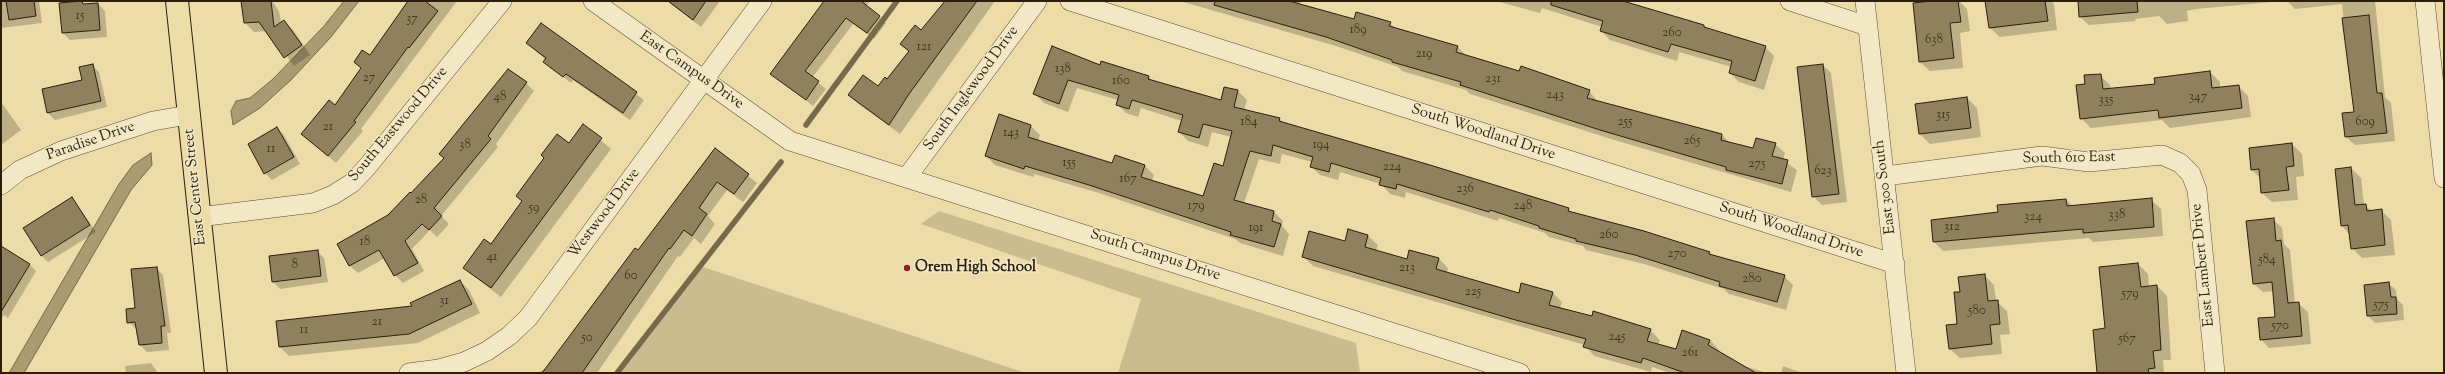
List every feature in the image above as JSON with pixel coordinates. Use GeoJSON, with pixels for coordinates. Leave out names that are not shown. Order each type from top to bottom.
{"type":"FeatureCollection","features":[{"type":"Feature","properties":{"kind":"main road","name":"East Center Street"},"geometry":{"type":"LineString","coordinates":[[177,1],[216,373]]}},
{"type":"Feature","properties":{"kind":"street","name":"South Eastwood Drive"},"geometry":{"type":"LineString","coordinates":[[200,218],[313,203],[333,195],[352,183],[368,167],[502,1]]}},
{"type":"Feature","properties":{"kind":"street","name":"East Campus Drive"},"geometry":{"type":"LineString","coordinates":[[593,1],[703,81],[790,141]]}},
{"type":"Feature","properties":{"kind":"street","name":"Westwood Drive"},"geometry":{"type":"LineString","coordinates":[[409,373],[439,369],[476,356],[509,336],[528,318],[762,1]]}},
{"type":"Feature","properties":{"kind":"street","name":"South Inglewood Drive"},"geometry":{"type":"LineString","coordinates":[[908,177],[1037,1]]}},
{"type":"Feature","properties":{"kind":"street","name":"South Woodland Drive"},"geometry":{"type":"LineString","coordinates":[[1070,1],[1895,264]]}},
{"type":"Feature","properties":{"kind":"street"},"geometry":{"type":"LineString","coordinates":[[1790,1],[1868,26]]}},
{"type":"Feature","properties":{"kind":"street","name":"East 300 South"},"geometry":{"type":"LineString","coordinates":[[1865,1],[1906,373]]}},
{"type":"Feature","properties":{"kind":"street"},"geometry":{"type":"LineString","coordinates":[[2425,1],[2444,178]]}},
{"type":"Feature","properties":{"kind":"street","name":"Paradise Drive"},"geometry":{"type":"LineString","coordinates":[[1,185],[20,170],[61,151],[153,121],[188,116]]}},
{"type":"Feature","properties":{"kind":"street","name":"South Campus Drive"},"geometry":{"type":"LineString","coordinates":[[790,141],[908,177],[1520,373]]}},
{"type":"Feature","properties":{"kind":"street","name":"South 610 East"},"geometry":{"type":"LineString","coordinates":[[1885,176],[2042,156],[2089,162],[2158,155],[2180,163]]}},
{"type":"Feature","properties":{"kind":"street","name":"East Lambert Drive"},"geometry":{"type":"LineString","coordinates":[[2180,163],[2191,174],[2197,190],[2215,373]]}},
{"type":"Feature","properties":{"kind":"shaded area"},"geometry":{"type":"Polygon","coordinates":[[[344,1],[359,1],[331,37],[291,80],[260,108],[233,125],[231,111],[236,101],[250,98],[273,79],[324,26],[344,1]]]}},
{"type":"Feature","properties":{"kind":"shaded area"},"geometry":{"type":"Polygon","coordinates":[[[151,153],[152,165],[131,190],[24,373],[9,373],[119,184],[133,165],[151,153]]]}},
{"type":"Feature","properties":{"kind":"shaded area"},"geometry":{"type":"Polygon","coordinates":[[[939,211],[1356,343],[1360,373],[1118,373],[1141,299],[921,224],[939,211]]]}},
{"type":"Feature","properties":{"kind":"shaded area"},"geometry":{"type":"Polygon","coordinates":[[[700,266],[1026,373],[617,373],[700,266]]]}},
{"type":"Feature","properties":{"kind":"building"},"geometry":{"type":"Polygon","coordinates":[[[6,1],[34,1],[36,16],[9,20],[6,1]]]}},
{"type":"Feature","properties":{"kind":"building"},"geometry":{"type":"Polygon","coordinates":[[[82,1],[83,4],[98,3],[100,30],[62,33],[59,3],[82,1]]]}},
{"type":"Feature","properties":{"kind":"building"},"geometry":{"type":"Polygon","coordinates":[[[241,1],[271,1],[274,27],[284,20],[302,45],[284,58],[259,22],[244,23],[241,1]]]}},
{"type":"Feature","properties":{"kind":"building"},"geometry":{"type":"Polygon","coordinates":[[[408,1],[425,1],[438,11],[409,48],[408,47],[354,121],[356,122],[328,156],[301,134],[329,100],[335,105],[361,68],[354,62],[362,50],[370,55],[408,1]]]}},
{"type":"Feature","properties":{"kind":"building"},"geometry":{"type":"Polygon","coordinates":[[[668,1],[706,1],[693,20],[668,1]]]}},
{"type":"Feature","properties":{"kind":"building"},"geometry":{"type":"Polygon","coordinates":[[[824,1],[861,1],[880,16],[867,33],[846,18],[805,71],[819,81],[806,100],[770,74],[824,1]]]}},
{"type":"Feature","properties":{"kind":"building"},"geometry":{"type":"Polygon","coordinates":[[[945,1],[977,1],[909,94],[889,125],[848,95],[863,75],[878,86],[885,77],[887,79],[909,51],[900,44],[915,25],[921,30],[945,1]]]}},
{"type":"Feature","properties":{"kind":"building"},"geometry":{"type":"Polygon","coordinates":[[[1215,1],[1289,1],[1354,19],[1356,12],[1391,22],[1389,26],[1458,46],[1456,52],[1519,71],[1521,66],[1590,90],[1587,98],[1722,134],[1721,140],[1753,148],[1756,138],[1776,143],[1772,156],[1788,160],[1782,184],[1726,170],[1726,167],[1600,130],[1460,85],[1461,82],[1392,62],[1392,60],[1326,37],[1214,5],[1215,1]]]}},
{"type":"Feature","properties":{"kind":"building"},"geometry":{"type":"Polygon","coordinates":[[[1551,1],[1623,1],[1704,25],[1704,27],[1766,46],[1755,81],[1729,73],[1732,61],[1671,44],[1668,52],[1600,31],[1603,21],[1551,5],[1551,1]]]}},
{"type":"Feature","properties":{"kind":"building"},"geometry":{"type":"Polygon","coordinates":[[[1958,1],[1961,22],[1950,23],[1954,58],[1919,62],[1913,3],[1958,1]]]}},
{"type":"Feature","properties":{"kind":"building"},"geometry":{"type":"Polygon","coordinates":[[[1985,1],[2045,1],[2048,21],[1989,28],[1985,1]]]}},
{"type":"Feature","properties":{"kind":"building"},"geometry":{"type":"Polygon","coordinates":[[[2078,1],[2137,1],[2138,12],[2079,17],[2078,1]]]}},
{"type":"Feature","properties":{"kind":"building"},"geometry":{"type":"Polygon","coordinates":[[[2369,15],[2377,93],[2382,93],[2387,133],[2345,137],[2342,113],[2354,112],[2342,18],[2369,15]]]}},
{"type":"Feature","properties":{"kind":"building"},"geometry":{"type":"Polygon","coordinates":[[[541,23],[637,92],[623,113],[566,74],[563,77],[543,62],[546,58],[526,43],[541,23]]]}},
{"type":"Feature","properties":{"kind":"building"},"geometry":{"type":"Polygon","coordinates":[[[1052,46],[1100,65],[1101,61],[1149,76],[1148,79],[1221,100],[1224,87],[1238,90],[1234,107],[1280,118],[1279,121],[1430,165],[1569,208],[1568,211],[1644,231],[1710,252],[1709,254],[1785,275],[1777,302],[1719,286],[1720,282],[1635,255],[1576,241],[1576,239],[1539,228],[1539,226],[1490,210],[1489,212],[1397,184],[1396,189],[1379,185],[1381,178],[1331,163],[1329,172],[1310,167],[1313,157],[1273,145],[1271,156],[1250,151],[1234,200],[1274,211],[1272,221],[1281,224],[1274,247],[1230,235],[1231,232],[1089,185],[1025,166],[1024,169],[985,156],[999,114],[1031,125],[1028,137],[1112,163],[1115,155],[1145,165],[1141,177],[1203,196],[1214,163],[1223,166],[1232,131],[1203,124],[1199,138],[1178,132],[1183,115],[1132,100],[1129,109],[1116,105],[1119,95],[1068,80],[1059,104],[1033,94],[1052,46]]]}},
{"type":"Feature","properties":{"kind":"building"},"geometry":{"type":"Polygon","coordinates":[[[93,64],[101,101],[47,113],[42,89],[82,80],[79,67],[93,64]]]}},
{"type":"Feature","properties":{"kind":"building"},"geometry":{"type":"Polygon","coordinates":[[[1823,64],[1839,194],[1812,197],[1797,67],[1823,64]]]}},
{"type":"Feature","properties":{"kind":"building"},"geometry":{"type":"Polygon","coordinates":[[[508,69],[527,82],[488,136],[491,139],[434,208],[442,216],[429,230],[422,224],[405,241],[418,263],[394,276],[379,250],[349,266],[337,244],[388,215],[410,192],[411,193],[444,158],[439,154],[508,69]]]}},
{"type":"Feature","properties":{"kind":"building"},"geometry":{"type":"Polygon","coordinates":[[[2210,71],[2212,88],[2239,85],[2242,108],[2159,118],[2158,110],[2080,119],[2076,85],[2085,84],[2084,75],[2101,74],[2103,89],[2155,84],[2154,78],[2210,71]]]}},
{"type":"Feature","properties":{"kind":"building"},"geometry":{"type":"Polygon","coordinates":[[[1967,97],[1971,128],[1919,134],[1915,104],[1967,97]]]}},
{"type":"Feature","properties":{"kind":"building"},"geometry":{"type":"Polygon","coordinates":[[[583,124],[602,138],[491,288],[463,268],[484,239],[491,244],[522,201],[516,196],[544,158],[541,155],[557,134],[569,143],[583,124]]]}},
{"type":"Feature","properties":{"kind":"building"},"geometry":{"type":"Polygon","coordinates":[[[277,127],[294,157],[264,174],[248,144],[277,127]]]}},
{"type":"Feature","properties":{"kind":"building"},"geometry":{"type":"Polygon","coordinates":[[[2292,143],[2294,166],[2286,167],[2289,190],[2261,193],[2259,169],[2251,170],[2249,148],[2292,143]]]}},
{"type":"Feature","properties":{"kind":"building"},"geometry":{"type":"Polygon","coordinates":[[[715,148],[749,174],[734,194],[717,182],[699,208],[707,214],[692,236],[684,230],[670,249],[669,248],[582,373],[542,373],[635,248],[638,250],[715,148]]]}},
{"type":"Feature","properties":{"kind":"building"},"geometry":{"type":"Polygon","coordinates":[[[2351,167],[2355,205],[2366,204],[2367,211],[2382,209],[2385,245],[2351,249],[2348,225],[2341,226],[2335,169],[2351,167]]]}},
{"type":"Feature","properties":{"kind":"building"},"geometry":{"type":"Polygon","coordinates":[[[72,197],[90,225],[41,256],[23,228],[72,197]]]}},
{"type":"Feature","properties":{"kind":"building"},"geometry":{"type":"Polygon","coordinates":[[[2152,198],[2154,227],[2083,233],[2083,229],[1933,242],[1931,220],[1998,212],[1997,205],[2066,199],[2067,206],[2152,198]]]}},
{"type":"Feature","properties":{"kind":"building"},"geometry":{"type":"Polygon","coordinates":[[[2274,218],[2276,241],[2281,240],[2288,303],[2299,302],[2302,336],[2260,340],[2258,318],[2275,317],[2272,282],[2253,284],[2246,221],[2274,218]]]}},
{"type":"Feature","properties":{"kind":"building"},"geometry":{"type":"Polygon","coordinates":[[[1348,229],[1368,235],[1365,247],[1407,259],[1409,250],[1439,258],[1436,269],[1519,293],[1521,283],[1553,292],[1549,305],[1592,316],[1593,311],[1651,329],[1647,341],[1676,349],[1682,330],[1710,340],[1708,345],[1756,373],[1685,373],[1643,358],[1641,363],[1583,347],[1586,339],[1512,319],[1302,257],[1309,231],[1345,241],[1348,229]]]}},
{"type":"Feature","properties":{"kind":"building"},"geometry":{"type":"Polygon","coordinates":[[[1,246],[30,264],[1,312],[1,246]]]}},
{"type":"Feature","properties":{"kind":"building"},"geometry":{"type":"Polygon","coordinates":[[[318,250],[321,276],[272,282],[269,256],[318,250]]]}},
{"type":"Feature","properties":{"kind":"building"},"geometry":{"type":"Polygon","coordinates":[[[2138,263],[2141,287],[2157,285],[2161,350],[2153,351],[2155,368],[2148,369],[2149,373],[2097,373],[2093,330],[2105,328],[2099,267],[2138,263]]]}},
{"type":"Feature","properties":{"kind":"building"},"geometry":{"type":"Polygon","coordinates":[[[157,267],[165,326],[161,326],[162,343],[139,345],[135,322],[127,323],[126,309],[135,308],[131,269],[157,267]]]}},
{"type":"Feature","properties":{"kind":"building"},"geometry":{"type":"Polygon","coordinates":[[[1985,274],[1988,301],[1998,300],[2000,324],[1990,325],[1992,344],[1949,349],[1946,325],[1957,324],[1954,292],[1960,292],[1958,277],[1985,274]]]}},
{"type":"Feature","properties":{"kind":"building"},"geometry":{"type":"Polygon","coordinates":[[[460,280],[472,304],[409,334],[279,347],[276,321],[412,306],[410,303],[460,280]]]}},
{"type":"Feature","properties":{"kind":"building"},"geometry":{"type":"Polygon","coordinates":[[[2389,282],[2391,297],[2396,297],[2397,314],[2367,316],[2364,285],[2389,282]]]}},
{"type":"Feature","properties":{"kind":"waterway"},"geometry":{"type":"LineString","coordinates":[[806,125],[897,1]]}},
{"type":"Feature","properties":{"kind":"waterway"},"geometry":{"type":"LineString","coordinates":[[617,373],[781,162]]}},
{"type":"Feature","properties":{"kind":"place","name":"Orem High School"},"geometry":{"type":"Point","coordinates":[907,268]}}]}
